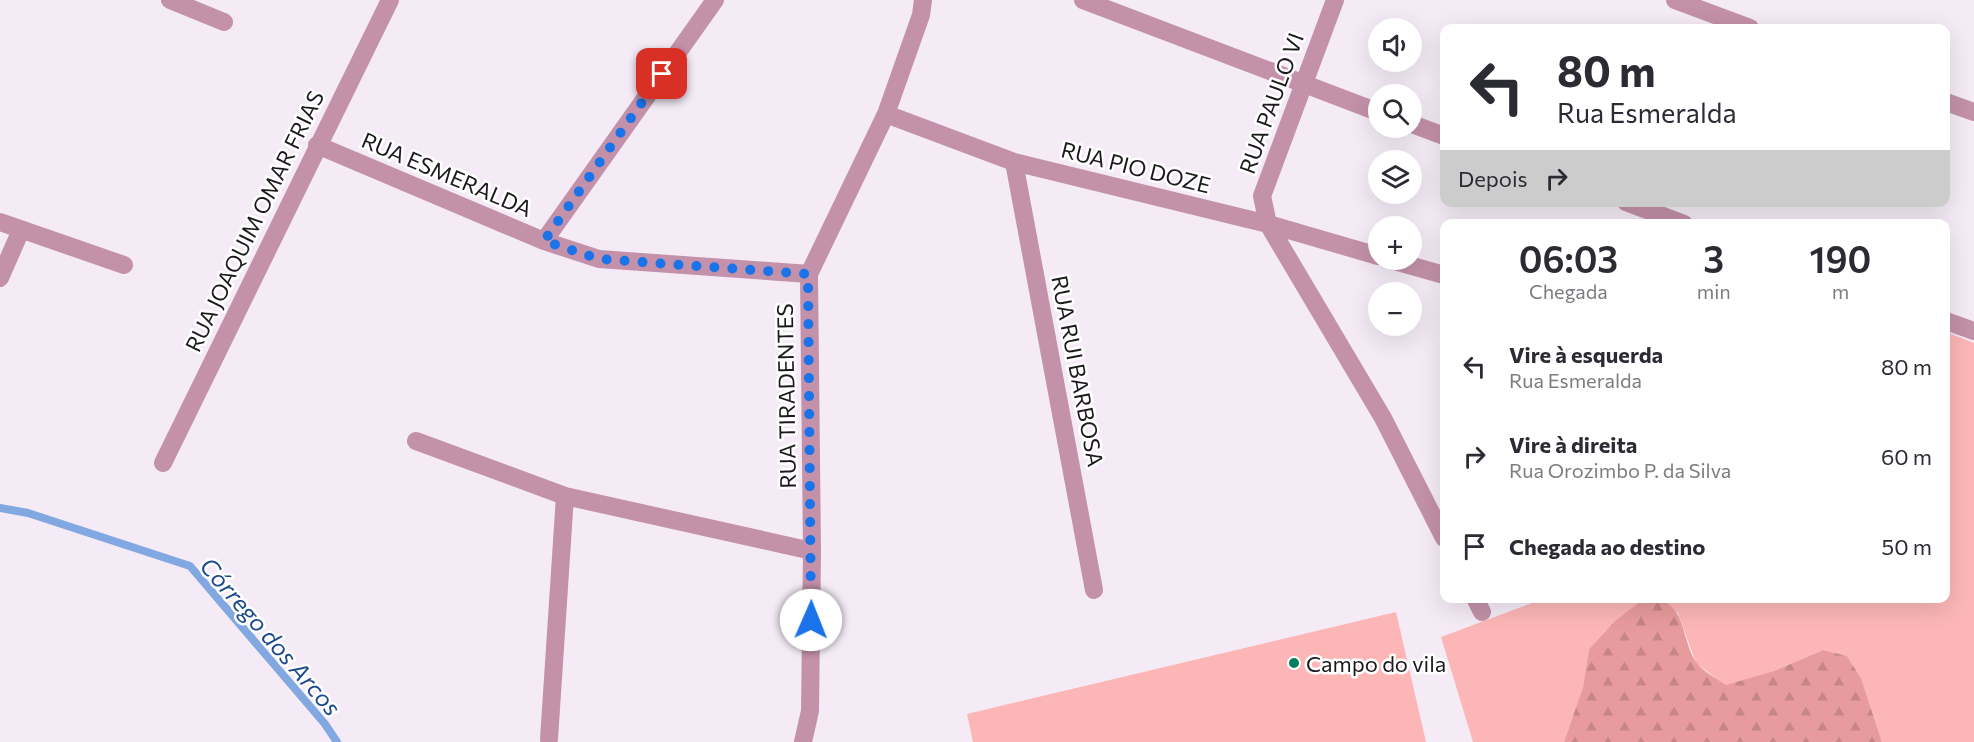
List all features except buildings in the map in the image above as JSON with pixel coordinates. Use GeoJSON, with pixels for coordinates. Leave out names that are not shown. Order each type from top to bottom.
{"type":"FeatureCollection","features":[{"type":"Feature","properties":{"kind":"street"},"geometry":{"type":"LineString","coordinates":[[170,0],[224,22]]}},
{"type":"Feature","properties":{"kind":"street","name":"RUA JOAQUIM OMAR FRIAS"},"geometry":{"type":"LineString","coordinates":[[163,463],[390,0]]}},
{"type":"Feature","properties":{"kind":"street"},"geometry":{"type":"LineString","coordinates":[[544,241],[715,0]]}},
{"type":"Feature","properties":{"kind":"street","name":"RUA TIRADENTES"},"geometry":{"type":"LineString","coordinates":[[803,742],[810,711],[812,551],[808,274],[886,114],[921,15],[923,0]]}},
{"type":"Feature","properties":{"kind":"street"},"geometry":{"type":"LineString","coordinates":[[1083,0],[1368,108]]}},
{"type":"Feature","properties":{"kind":"street","name":"RUA PAULO VI"},"geometry":{"type":"LineString","coordinates":[[1335,0],[1262,196],[1268,224],[1383,418],[1440,530]]}},
{"type":"Feature","properties":{"kind":"street"},"geometry":{"type":"LineString","coordinates":[[1676,0],[1739,24]]}},
{"type":"Feature","properties":{"kind":"street"},"geometry":{"type":"LineString","coordinates":[[1950,103],[1974,112]]}},
{"type":"Feature","properties":{"kind":"street","name":"RUA PIO DOZE"},"geometry":{"type":"LineString","coordinates":[[886,114],[1014,162],[1268,224],[1368,253]]}},
{"type":"Feature","properties":{"kind":"street"},"geometry":{"type":"LineString","coordinates":[[1422,128],[1440,134]]}},
{"type":"Feature","properties":{"kind":"street","name":"RUA ESMERALDA"},"geometry":{"type":"LineString","coordinates":[[317,145],[544,241],[599,259],[808,274]]}},
{"type":"Feature","properties":{"kind":"street","name":"RUA RUI BARBOSA"},"geometry":{"type":"LineString","coordinates":[[1014,162],[1094,590]]}},
{"type":"Feature","properties":{"kind":"street"},"geometry":{"type":"LineString","coordinates":[[1639,207],[1671,219]]}},
{"type":"Feature","properties":{"kind":"street"},"geometry":{"type":"LineString","coordinates":[[0,222],[124,265]]}},
{"type":"Feature","properties":{"kind":"street"},"geometry":{"type":"LineString","coordinates":[[0,278],[21,230]]}},
{"type":"Feature","properties":{"kind":"street"},"geometry":{"type":"LineString","coordinates":[[1422,269],[1440,274]]}},
{"type":"Feature","properties":{"kind":"street"},"geometry":{"type":"LineString","coordinates":[[1950,322],[1974,331]]}},
{"type":"Feature","properties":{"kind":"street"},"geometry":{"type":"LineString","coordinates":[[416,441],[565,496],[812,551]]}},
{"type":"Feature","properties":{"kind":"street"},"geometry":{"type":"LineString","coordinates":[[549,739],[565,496]]}},
{"type":"Feature","properties":{"kind":"shaded area"},"geometry":{"type":"Polygon","coordinates":[[[1950,334],[1974,343],[1974,742],[1882,742],[1861,678],[1847,656],[1823,650],[1774,671],[1726,686],[1696,663],[1678,613],[1665,603],[1950,603],[1950,334]]]}},
{"type":"Feature","properties":{"kind":"shaded area"},"geometry":{"type":"Polygon","coordinates":[[[1532,603],[1640,603],[1615,621],[1589,649],[1583,687],[1564,742],[1473,742],[1441,637],[1532,603]]]}},
{"type":"Feature","properties":{"kind":"shaded area","name":"Campo do vila"},"geometry":{"type":"Polygon","coordinates":[[[1396,612],[1426,742],[973,742],[967,714],[1396,612]]]}},
{"type":"Feature","properties":{"kind":"green space"},"geometry":{"type":"Polygon","coordinates":[[[1638,603],[1669,604],[1676,611],[1696,662],[1706,672],[1726,685],[1774,671],[1823,650],[1847,656],[1861,678],[1882,742],[1564,742],[1583,687],[1589,649],[1615,621],[1638,603]]]}},
{"type":"Feature","properties":{"kind":"waterway","name":"Córrego dos Arcos"},"geometry":{"type":"LineString","coordinates":[[0,508],[28,513],[190,566],[325,724],[337,742]]}},
{"type":"Feature","properties":{"kind":"place","name":"Campo do vila"},"geometry":{"type":"Point","coordinates":[1294,663]}},
{"type":"Feature","properties":{"kind":"route"},"geometry":{"type":"LineString","coordinates":[[662,74],[544,241],[599,259],[808,274],[811,620]]}}]}
